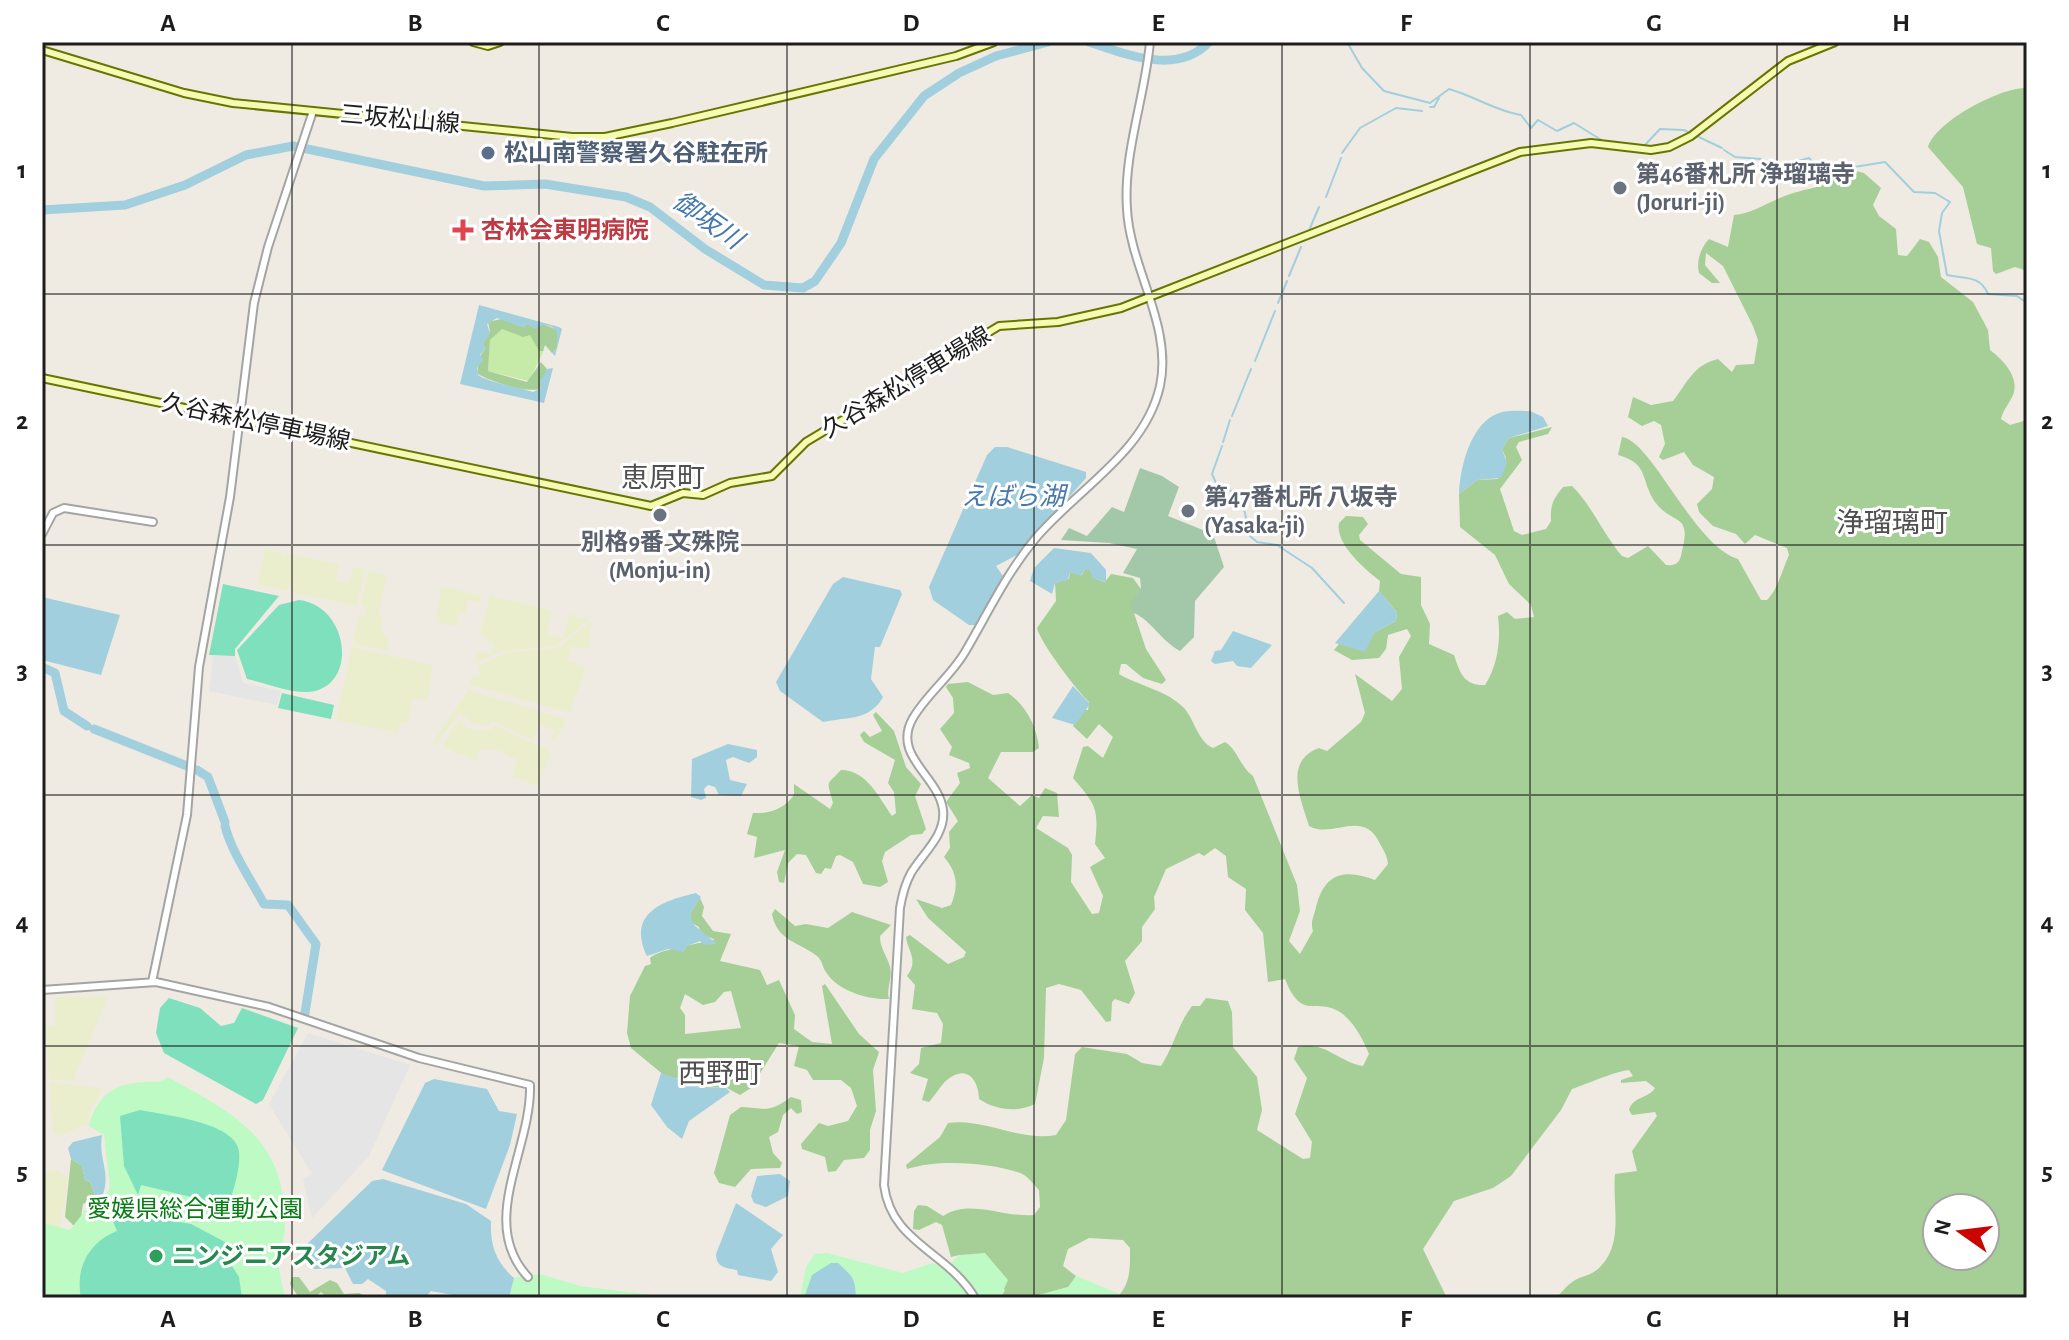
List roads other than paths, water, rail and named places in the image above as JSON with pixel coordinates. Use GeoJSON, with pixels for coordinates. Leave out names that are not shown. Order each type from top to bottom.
{"type":"FeatureCollection","features":[{"type":"Feature","properties":{"kind":"main road"},"geometry":{"type":"LineString","coordinates":[[473,42],[488,46],[500,42]]}},
{"type":"Feature","properties":{"kind":"main road","name":"三坂松山線"},"geometry":{"type":"LineString","coordinates":[[42,50],[209,99],[542,136],[605,137],[910,68],[994,42]]}},
{"type":"Feature","properties":{"kind":"main road","name":"久谷森松停車場線"},"geometry":{"type":"LineString","coordinates":[[42,378],[651,506],[683,493],[703,495],[730,483],[772,476],[806,442],[999,326],[1077,319],[1149,298],[1520,152],[1591,143],[1651,150],[1669,147],[1691,136],[1788,61],[1835,42]]}},
{"type":"Feature","properties":{"kind":"street"},"geometry":{"type":"LineString","coordinates":[[975,1298],[953,1268],[896,1224],[886,1201],[884,1185],[900,908],[906,883],[935,840],[943,815],[937,792],[912,757],[908,734],[911,720],[955,668],[1020,559],[1050,523],[1126,449],[1149,416],[1161,375],[1159,332],[1129,230],[1126,199],[1129,165],[1148,77],[1150,44]]}},
{"type":"Feature","properties":{"kind":"street"},"geometry":{"type":"LineString","coordinates":[[154,982],[187,815],[199,667],[230,497],[254,303],[313,111]]}},
{"type":"Feature","properties":{"kind":"street"},"geometry":{"type":"LineString","coordinates":[[42,534],[53,513],[64,508],[153,522]]}},
{"type":"Feature","properties":{"kind":"street"},"geometry":{"type":"LineString","coordinates":[[42,990],[154,982],[257,1004],[419,1058],[530,1085],[504,1227],[510,1253],[528,1277]]}},
{"type":"Feature","properties":{"kind":"water"},"geometry":{"type":"Polygon","coordinates":[[[479,305],[562,329],[555,356],[552,353],[557,348],[557,333],[550,326],[535,329],[527,324],[524,328],[497,318],[487,324],[490,333],[483,344],[485,349],[480,355],[483,360],[477,368],[478,375],[533,392],[541,388],[540,381],[547,369],[553,368],[544,403],[460,384],[479,305]]]}},
{"type":"Feature","properties":{"kind":"water"},"geometry":{"type":"Polygon","coordinates":[[[1530,411],[1543,417],[1548,426],[1509,438],[1502,449],[1507,463],[1501,478],[1477,480],[1459,494],[1464,460],[1481,426],[1499,413],[1530,411]]]}},
{"type":"Feature","properties":{"kind":"water","name":"えばら湖"},"geometry":{"type":"Polygon","coordinates":[[[995,447],[1007,447],[1086,472],[1086,478],[1019,554],[996,566],[1003,576],[975,625],[969,625],[933,600],[929,587],[987,455],[995,447]]]}},
{"type":"Feature","properties":{"kind":"water"},"geometry":{"type":"Polygon","coordinates":[[[1054,548],[1091,553],[1106,570],[1106,582],[1092,578],[1090,570],[1084,570],[1081,576],[1070,572],[1068,580],[1055,583],[1052,594],[1030,581],[1034,568],[1054,548]]]}},
{"type":"Feature","properties":{"kind":"water"},"geometry":{"type":"Polygon","coordinates":[[[843,577],[900,590],[902,594],[880,647],[875,647],[871,679],[883,697],[878,705],[864,714],[823,722],[780,691],[776,682],[833,584],[843,577]]]}},
{"type":"Feature","properties":{"kind":"water"},"geometry":{"type":"Polygon","coordinates":[[[1379,591],[1397,612],[1396,621],[1374,633],[1365,652],[1335,643],[1379,591]]]}},
{"type":"Feature","properties":{"kind":"water"},"geometry":{"type":"Polygon","coordinates":[[[42,597],[120,615],[101,675],[42,660],[42,597]]]}},
{"type":"Feature","properties":{"kind":"water"},"geometry":{"type":"Polygon","coordinates":[[[1233,631],[1272,645],[1251,668],[1237,666],[1233,661],[1215,664],[1211,661],[1215,651],[1221,650],[1233,631]]]}},
{"type":"Feature","properties":{"kind":"water"},"geometry":{"type":"Polygon","coordinates":[[[1073,686],[1090,704],[1075,725],[1052,718],[1073,686]]]}},
{"type":"Feature","properties":{"kind":"water"},"geometry":{"type":"Polygon","coordinates":[[[728,744],[757,750],[757,757],[749,763],[733,757],[726,760],[730,780],[747,784],[741,796],[719,795],[715,787],[708,785],[704,789],[706,798],[691,797],[692,759],[728,744]]]}},
{"type":"Feature","properties":{"kind":"water"},"geometry":{"type":"Polygon","coordinates":[[[696,893],[701,897],[690,914],[694,925],[717,944],[705,945],[700,941],[687,946],[684,952],[668,949],[647,956],[641,929],[651,911],[671,900],[696,893]]]}},
{"type":"Feature","properties":{"kind":"water"},"geometry":{"type":"Polygon","coordinates":[[[661,1073],[704,1088],[725,1087],[730,1092],[689,1121],[682,1139],[667,1127],[651,1105],[661,1073]]]}},
{"type":"Feature","properties":{"kind":"water"},"geometry":{"type":"Polygon","coordinates":[[[434,1079],[487,1089],[499,1111],[517,1114],[510,1145],[486,1209],[382,1170],[425,1083],[434,1079]]]}},
{"type":"Feature","properties":{"kind":"water"},"geometry":{"type":"Polygon","coordinates":[[[102,1135],[105,1186],[103,1194],[96,1197],[90,1182],[85,1180],[82,1166],[71,1159],[68,1148],[73,1142],[102,1135]]]}},
{"type":"Feature","properties":{"kind":"water"},"geometry":{"type":"Polygon","coordinates":[[[780,1174],[790,1181],[788,1196],[766,1207],[754,1203],[751,1196],[757,1176],[780,1174]]]}},
{"type":"Feature","properties":{"kind":"water"},"geometry":{"type":"Polygon","coordinates":[[[383,1179],[466,1204],[491,1221],[495,1253],[514,1278],[509,1298],[469,1298],[431,1291],[425,1298],[386,1298],[386,1291],[368,1279],[362,1284],[353,1284],[345,1268],[314,1269],[303,1254],[303,1248],[372,1181],[383,1179]]]}},
{"type":"Feature","properties":{"kind":"water"},"geometry":{"type":"Polygon","coordinates":[[[736,1203],[783,1235],[771,1249],[778,1272],[771,1281],[738,1275],[737,1270],[718,1262],[716,1254],[736,1203]]]}},
{"type":"Feature","properties":{"kind":"water"},"geometry":{"type":"Polygon","coordinates":[[[831,1263],[838,1263],[850,1275],[856,1298],[804,1298],[812,1275],[831,1263]]]}},
{"type":"Feature","properties":{"kind":"waterway","name":"御坂川"},"geometry":{"type":"LineString","coordinates":[[42,210],[125,205],[185,185],[246,155],[293,146],[484,186],[545,184],[626,197],[650,207],[705,249],[764,285],[803,288],[815,281],[841,243],[874,159],[924,96],[959,73],[996,56],[1048,42]]}},
{"type":"Feature","properties":{"kind":"waterway","name":"御坂川"},"geometry":{"type":"LineString","coordinates":[[1089,42],[1135,56],[1167,60],[1182,58],[1209,42]]}},
{"type":"Feature","properties":{"kind":"waterway"},"geometry":{"type":"LineString","coordinates":[[1347,42],[1362,68],[1384,91],[1430,103],[1449,89],[1521,115],[1531,128],[1538,120],[1557,131],[1574,123],[1603,141]]}},
{"type":"Feature","properties":{"kind":"waterway"},"geometry":{"type":"LineString","coordinates":[[1430,107],[1434,107],[1439,98]]}},
{"type":"Feature","properties":{"kind":"waterway"},"geometry":{"type":"LineString","coordinates":[[1342,153],[1360,128],[1396,108],[1422,111]]}},
{"type":"Feature","properties":{"kind":"waterway"},"geometry":{"type":"LineString","coordinates":[[1644,146],[1660,129],[1684,130],[1722,148]]}},
{"type":"Feature","properties":{"kind":"waterway"},"geometry":{"type":"LineString","coordinates":[[1724,150],[1735,157],[1761,159],[1773,168],[1809,158],[1816,166],[1816,179],[1826,184],[1848,168],[1885,162],[1914,192],[1935,193],[1950,202],[1942,213],[1939,231],[1947,275],[1972,279],[1981,284],[1988,294],[2017,296],[2027,303]]}},
{"type":"Feature","properties":{"kind":"waterway"},"geometry":{"type":"LineString","coordinates":[[1326,197],[1341,158]]}},
{"type":"Feature","properties":{"kind":"waterway"},"geometry":{"type":"LineString","coordinates":[[1310,228],[1319,207]]}},
{"type":"Feature","properties":{"kind":"waterway"},"geometry":{"type":"LineString","coordinates":[[1289,276],[1301,247]]}},
{"type":"Feature","properties":{"kind":"waterway"},"geometry":{"type":"LineString","coordinates":[[1278,303],[1287,281]]}},
{"type":"Feature","properties":{"kind":"waterway"},"geometry":{"type":"LineString","coordinates":[[1255,361],[1275,311]]}},
{"type":"Feature","properties":{"kind":"waterway"},"geometry":{"type":"LineString","coordinates":[[1232,416],[1251,369]]}},
{"type":"Feature","properties":{"kind":"waterway"},"geometry":{"type":"LineString","coordinates":[[1223,442],[1230,420]]}},
{"type":"Feature","properties":{"kind":"waterway"},"geometry":{"type":"LineString","coordinates":[[1222,446],[1212,474],[1217,485],[1241,495],[1250,536],[1257,542],[1277,545],[1312,568],[1344,603]]}},
{"type":"Feature","properties":{"kind":"waterway"},"geometry":{"type":"LineString","coordinates":[[42,667],[55,673],[64,711],[87,726]]}},
{"type":"Feature","properties":{"kind":"waterway"},"geometry":{"type":"LineString","coordinates":[[94,729],[187,766]]}},
{"type":"Feature","properties":{"kind":"waterway"},"geometry":{"type":"LineString","coordinates":[[197,770],[208,777],[225,822]]}},
{"type":"Feature","properties":{"kind":"waterway"},"geometry":{"type":"LineString","coordinates":[[225,826],[264,904],[288,905],[316,944],[305,1013]]}},
{"type":"Feature","properties":{"kind":"place","name":"松山南警察署久谷駐在所"},"geometry":{"type":"Point","coordinates":[488,153]}},
{"type":"Feature","properties":{"kind":"place","name":"第46番札所 浄瑠璃寺 (Joruri-ji)"},"geometry":{"type":"Point","coordinates":[1620,188]}},
{"type":"Feature","properties":{"kind":"place","name":"杏林会東明病院"},"geometry":{"type":"Point","coordinates":[463,230]}},
{"type":"Feature","properties":{"kind":"place","name":"第47番札所 八坂寺 (Yasaka-ji)"},"geometry":{"type":"Point","coordinates":[1188,511]}},
{"type":"Feature","properties":{"kind":"place","name":"別格9番 文殊院 (Monju-in)"},"geometry":{"type":"Point","coordinates":[660,515]}},
{"type":"Feature","properties":{"kind":"place","name":"ニンジニアスタジアム"},"geometry":{"type":"Point","coordinates":[156,1256]}},
{"type":"Feature","properties":{"kind":"district","name":"恵原町"},"geometry":{"type":"Point","coordinates":[663,477]}},
{"type":"Feature","properties":{"kind":"district","name":"浄瑠璃町"},"geometry":{"type":"Point","coordinates":[1892,522]}},
{"type":"Feature","properties":{"kind":"district","name":"西野町"},"geometry":{"type":"Point","coordinates":[720,1073]}},
{"type":"Feature","properties":{"kind":"park label","name":"愛媛県総合運動公園"},"geometry":{"type":"Point","coordinates":[195,1209]}}]}
